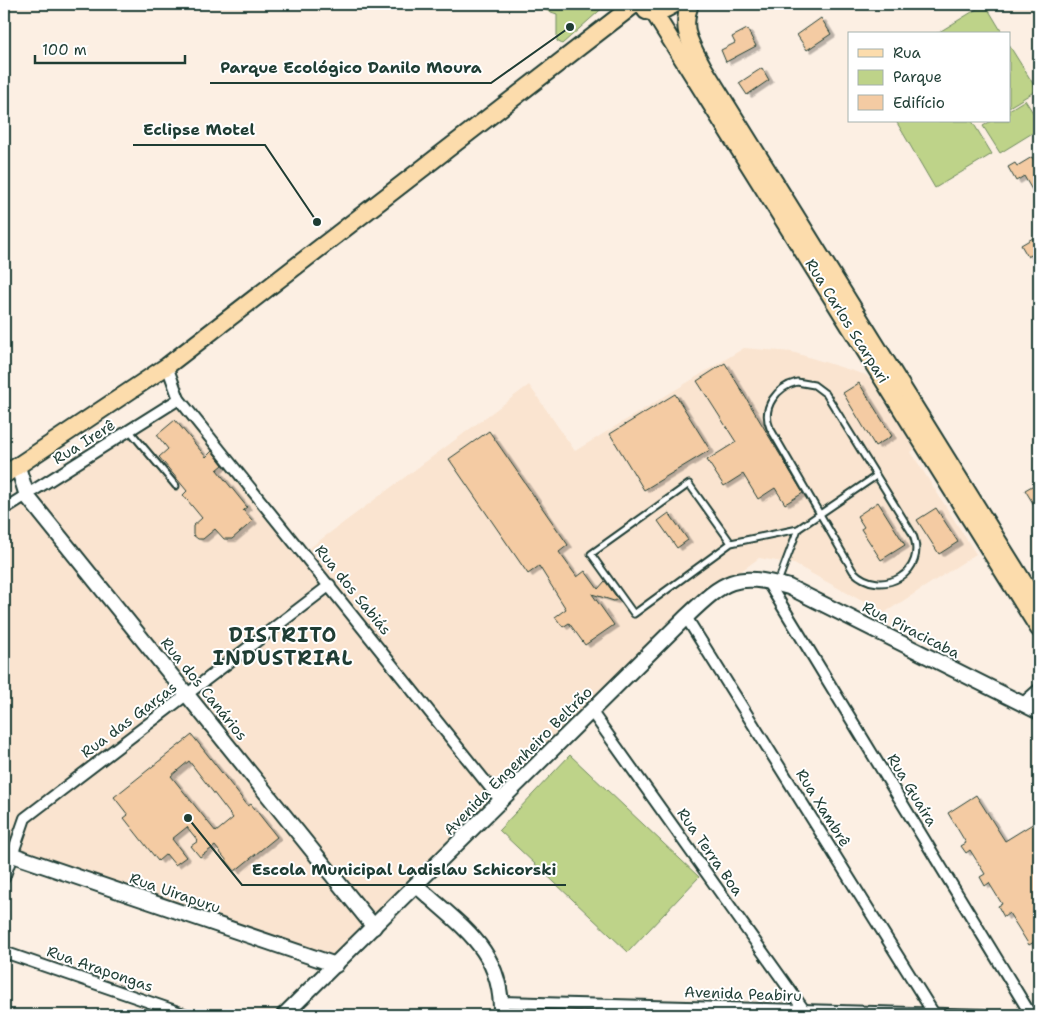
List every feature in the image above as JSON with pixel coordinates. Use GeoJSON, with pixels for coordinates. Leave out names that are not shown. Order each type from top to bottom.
{"type":"FeatureCollection","features":[{"type":"Feature","properties":{"kind":"main road"},"geometry":{"type":"LineString","coordinates":[[596,36],[622,4]]}},
{"type":"Feature","properties":{"kind":"main road"},"geometry":{"type":"LineString","coordinates":[[4,475],[167,366],[596,36],[643,8],[664,11],[675,4]]}},
{"type":"Feature","properties":{"kind":"main road","name":"Rua Carlos Scarpari"},"geometry":{"type":"LineString","coordinates":[[690,4],[686,19],[688,38],[710,89]]}},
{"type":"Feature","properties":{"kind":"main road","name":"Rua Carlos Scarpari"},"geometry":{"type":"LineString","coordinates":[[643,8],[710,89],[1014,577],[1039,629]]}},
{"type":"Feature","properties":{"kind":"main road","name":"Rua Carlos Scarpari"},"geometry":{"type":"LineString","coordinates":[[1014,577],[1039,607]]}},
{"type":"Feature","properties":{"kind":"street","name":"Rua dos Sabiás"},"geometry":{"type":"LineString","coordinates":[[167,366],[180,399],[501,801]]}},
{"type":"Feature","properties":{"kind":"street","name":"Rua Irerê"},"geometry":{"type":"LineString","coordinates":[[4,509],[180,399]]}},
{"type":"Feature","properties":{"kind":"street","name":"Rua dos Canários"},"geometry":{"type":"LineString","coordinates":[[18,467],[27,496],[374,927]]}},
{"type":"Feature","properties":{"kind":"street","name":"Avenida Engenheiro Beltrão"},"geometry":{"type":"LineString","coordinates":[[284,1015],[686,617],[721,586],[739,580],[772,582]]}},
{"type":"Feature","properties":{"kind":"street","name":"Rua Piracicaba"},"geometry":{"type":"LineString","coordinates":[[772,582],[789,587],[1039,712]]}},
{"type":"Feature","properties":{"kind":"street","name":"Rua Guaíra"},"geometry":{"type":"LineString","coordinates":[[772,582],[1031,1015]]}},
{"type":"Feature","properties":{"kind":"street","name":"Rua das Garças"},"geometry":{"type":"LineString","coordinates":[[4,878],[8,854],[25,818],[330,585]]}},
{"type":"Feature","properties":{"kind":"street","name":"Rua Xambrê"},"geometry":{"type":"LineString","coordinates":[[686,617],[934,1014]]}},
{"type":"Feature","properties":{"kind":"street"},"geometry":{"type":"LineString","coordinates":[[1022,704],[1039,689]]}},
{"type":"Feature","properties":{"kind":"street","name":"Rua Terra Boa"},"geometry":{"type":"LineString","coordinates":[[591,711],[804,1010]]}},
{"type":"Feature","properties":{"kind":"street","name":"Rua Uirapuru"},"geometry":{"type":"LineString","coordinates":[[8,854],[336,965]]}},
{"type":"Feature","properties":{"kind":"street"},"geometry":{"type":"LineString","coordinates":[[416,886],[482,946],[494,967],[501,990],[501,1009]]}},
{"type":"Feature","properties":{"kind":"street","name":"Rua Arapongas"},"geometry":{"type":"LineString","coordinates":[[4,952],[187,1015]]}},
{"type":"Feature","properties":{"kind":"street","name":"Avenida Peabiru"},"geometry":{"type":"LineString","coordinates":[[501,1009],[804,1010],[830,1013],[984,1015]]}},
{"type":"Feature","properties":{"kind":"lane"},"geometry":{"type":"LineString","coordinates":[[797,382],[814,385],[826,394],[912,533],[916,554],[910,568],[895,580],[876,582],[861,578],[853,571],[820,514],[768,422],[768,407],[779,390],[797,382]]}},
{"type":"Feature","properties":{"kind":"lane"},"geometry":{"type":"LineString","coordinates":[[130,431],[176,486]]}},
{"type":"Feature","properties":{"kind":"lane"},"geometry":{"type":"LineString","coordinates":[[731,543],[689,484],[591,554],[634,614],[731,543],[798,529],[876,476]]}},
{"type":"Feature","properties":{"kind":"lane"},"geometry":{"type":"LineString","coordinates":[[772,582],[798,529]]}},
{"type":"Feature","properties":{"kind":"shaded area"},"geometry":{"type":"Polygon","coordinates":[[[744,348],[792,352],[866,375],[927,439],[911,452],[976,554],[884,613],[794,564],[759,558],[713,592],[336,965],[4,852],[4,509],[179,399],[304,552],[529,385],[575,451],[744,348]]]}},
{"type":"Feature","properties":{"kind":"green space"},"geometry":{"type":"Polygon","coordinates":[[[528,4],[607,4],[562,44],[557,41],[557,14],[528,4]]]}},
{"type":"Feature","properties":{"kind":"green space"},"geometry":{"type":"Polygon","coordinates":[[[985,4],[1002,32],[939,32],[985,4]]]}},
{"type":"Feature","properties":{"kind":"green space"},"geometry":{"type":"Polygon","coordinates":[[[1010,47],[1037,90],[1010,106],[1010,47]]]}},
{"type":"Feature","properties":{"kind":"green space"},"geometry":{"type":"Polygon","coordinates":[[[1025,100],[1039,122],[1039,129],[1000,153],[983,126],[989,122],[1010,122],[1010,109],[1025,100]]]}},
{"type":"Feature","properties":{"kind":"green space"},"geometry":{"type":"Polygon","coordinates":[[[897,122],[973,122],[992,154],[935,188],[897,122]]]}},
{"type":"Feature","properties":{"kind":"green space"},"geometry":{"type":"Polygon","coordinates":[[[570,755],[699,877],[628,952],[499,830],[570,755]]]}},
{"type":"Feature","properties":{"kind":"building"},"geometry":{"type":"Polygon","coordinates":[[[821,18],[831,34],[807,50],[797,35],[821,18]]]}},
{"type":"Feature","properties":{"kind":"building"},"geometry":{"type":"Polygon","coordinates":[[[747,29],[756,46],[726,62],[721,50],[735,43],[732,37],[747,29]]]}},
{"type":"Feature","properties":{"kind":"building"},"geometry":{"type":"Polygon","coordinates":[[[762,68],[769,80],[747,95],[739,83],[762,68]]]}},
{"type":"Feature","properties":{"kind":"building"},"geometry":{"type":"Polygon","coordinates":[[[1032,157],[1039,169],[1039,202],[1024,176],[1016,181],[1008,167],[1015,163],[1017,166],[1032,157]]]}},
{"type":"Feature","properties":{"kind":"building"},"geometry":{"type":"Polygon","coordinates":[[[1033,238],[1039,250],[1028,257],[1021,245],[1033,238]]]}},
{"type":"Feature","properties":{"kind":"building"},"geometry":{"type":"Polygon","coordinates":[[[725,363],[803,493],[785,504],[775,488],[758,499],[743,474],[724,486],[707,460],[736,442],[697,381],[725,363]]]}},
{"type":"Feature","properties":{"kind":"building"},"geometry":{"type":"Polygon","coordinates":[[[859,383],[892,436],[875,446],[843,393],[859,383]]]}},
{"type":"Feature","properties":{"kind":"building"},"geometry":{"type":"Polygon","coordinates":[[[675,394],[710,450],[644,490],[610,434],[675,394]]]}},
{"type":"Feature","properties":{"kind":"building"},"geometry":{"type":"Polygon","coordinates":[[[175,420],[206,457],[212,451],[223,465],[217,470],[247,507],[243,510],[253,521],[232,539],[224,539],[215,529],[203,539],[198,539],[193,535],[193,526],[202,518],[183,495],[187,491],[159,457],[168,449],[157,435],[175,420]]]}},
{"type":"Feature","properties":{"kind":"building"},"geometry":{"type":"Polygon","coordinates":[[[489,431],[568,545],[559,552],[577,577],[585,571],[598,589],[605,581],[618,599],[614,601],[592,594],[614,625],[585,645],[569,623],[563,627],[555,617],[566,609],[539,566],[528,574],[449,459],[489,431]]]}},
{"type":"Feature","properties":{"kind":"building"},"geometry":{"type":"Polygon","coordinates":[[[1039,482],[1039,513],[1025,490],[1039,482]]]}},
{"type":"Feature","properties":{"kind":"building"},"geometry":{"type":"Polygon","coordinates":[[[878,502],[905,545],[881,560],[861,529],[864,527],[857,516],[878,502]]]}},
{"type":"Feature","properties":{"kind":"building"},"geometry":{"type":"Polygon","coordinates":[[[936,508],[958,542],[939,554],[917,520],[936,508]]]}},
{"type":"Feature","properties":{"kind":"building"},"geometry":{"type":"Polygon","coordinates":[[[669,513],[688,540],[677,548],[658,521],[669,513]]]}},
{"type":"Feature","properties":{"kind":"building"},"geometry":{"type":"Polygon","coordinates":[[[192,735],[248,806],[251,804],[277,837],[235,871],[215,846],[200,857],[191,846],[198,841],[187,827],[172,839],[186,857],[175,865],[166,854],[158,861],[124,818],[128,815],[114,797],[192,735]],[[189,761],[171,776],[216,832],[233,818],[189,761]]]}},
{"type":"Feature","properties":{"kind":"building"},"geometry":{"type":"Polygon","coordinates":[[[976,795],[1005,841],[1039,820],[1039,939],[1029,945],[1009,913],[1004,917],[998,906],[1002,904],[989,883],[985,886],[980,877],[985,874],[970,850],[966,853],[961,846],[966,843],[948,813],[976,795]]]}},
{"type":"Feature","properties":{"kind":"place","name":"Parque Ecológico Danilo Moura"},"geometry":{"type":"Point","coordinates":[570,27]}},
{"type":"Feature","properties":{"kind":"place","name":"Eclipse Motel"},"geometry":{"type":"Point","coordinates":[317,222]}},
{"type":"Feature","properties":{"kind":"place","name":"Escola Municipal Ladislau Schicorski"},"geometry":{"type":"Point","coordinates":[188,818]}},
{"type":"Feature","properties":{"kind":"district","name":"DISTRITO INDUSTRIAL"},"geometry":{"type":"Point","coordinates":[283,646]}}]}
